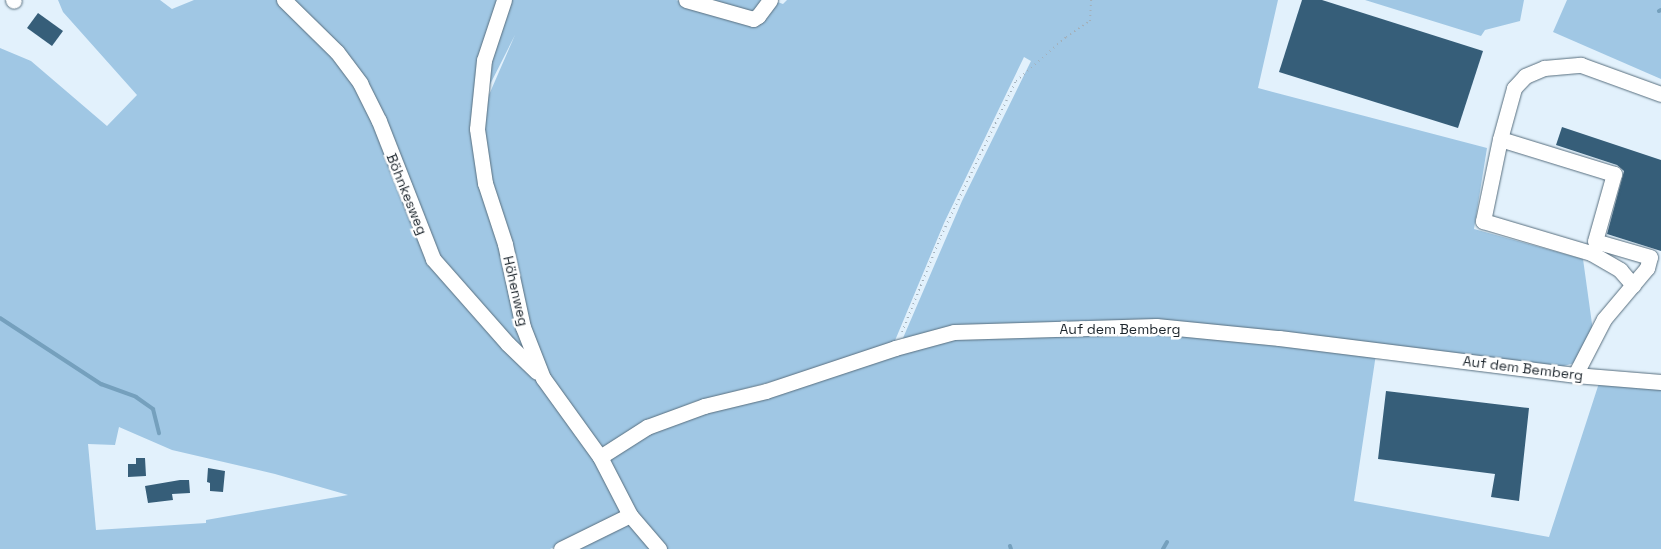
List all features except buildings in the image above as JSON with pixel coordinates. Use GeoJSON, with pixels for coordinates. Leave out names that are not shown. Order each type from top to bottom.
{"type":"FeatureCollection","features":[{"type":"Feature","properties":{"kind":"street","name":"Böhnkesweg"},"geometry":{"type":"LineString","coordinates":[[284,0],[331,46],[360,83],[378,121],[433,259],[508,344],[544,378]]}},
{"type":"Feature","properties":{"kind":"street","name":"Höhenweg"},"geometry":{"type":"LineString","coordinates":[[504,0],[484,60],[477,129],[485,183],[505,244],[523,327],[544,378],[600,457],[630,515],[659,549]]}},
{"type":"Feature","properties":{"kind":"street"},"geometry":{"type":"LineString","coordinates":[[686,0],[752,19],[758,16],[770,0]]}},
{"type":"Feature","properties":{"kind":"street"},"geometry":{"type":"LineString","coordinates":[[1655,259],[1593,247],[1483,221],[1500,139],[1514,88],[1525,76],[1544,68],[1581,65],[1661,94]]}},
{"type":"Feature","properties":{"kind":"street"},"geometry":{"type":"LineString","coordinates":[[1500,139],[1614,174],[1593,247]]}},
{"type":"Feature","properties":{"kind":"street"},"geometry":{"type":"LineString","coordinates":[[1593,247],[1634,285]]}},
{"type":"Feature","properties":{"kind":"street"},"geometry":{"type":"LineString","coordinates":[[1575,374],[1604,319],[1655,259]]}},
{"type":"Feature","properties":{"kind":"street","name":"Auf dem Bemberg"},"geometry":{"type":"LineString","coordinates":[[600,457],[647,427],[704,406],[766,391],[895,348],[954,332],[1156,326],[1279,338],[1575,374],[1661,382]]}},
{"type":"Feature","properties":{"kind":"street"},"geometry":{"type":"LineString","coordinates":[[561,549],[630,515]]}},
{"type":"Feature","properties":{"kind":"path"},"geometry":{"type":"LineString","coordinates":[[895,348],[940,236],[1016,81],[1066,36],[1090,21],[1091,0]]}},
{"type":"Feature","properties":{"kind":"shaded area"},"geometry":{"type":"Polygon","coordinates":[[[58,0],[160,0],[172,9],[194,0],[282,0],[323,40],[353,78],[357,74],[337,50],[286,0],[676,0],[755,23],[772,0],[783,4],[787,0],[1278,0],[1258,88],[1487,148],[1474,229],[1583,259],[1593,331],[1583,354],[1575,363],[1556,368],[1165,323],[1061,322],[1072,335],[1152,330],[1245,337],[1376,354],[1354,501],[1549,537],[1600,380],[1661,385],[1661,549],[665,549],[644,525],[620,487],[612,471],[611,459],[620,449],[645,438],[652,431],[700,409],[769,392],[897,352],[962,201],[1031,61],[1024,57],[944,223],[894,343],[801,374],[694,402],[667,413],[607,447],[600,446],[592,439],[548,377],[538,356],[529,329],[509,243],[490,183],[482,111],[515,35],[472,120],[486,185],[512,281],[527,353],[544,390],[593,458],[622,510],[615,521],[550,549],[0,549],[0,48],[31,61],[107,126],[137,95],[63,12],[58,0]],[[119,427],[115,445],[88,444],[96,530],[206,523],[206,520],[348,495],[275,474],[172,450],[119,427]]]}},
{"type":"Feature","properties":{"kind":"shaded area"},"geometry":{"type":"Polygon","coordinates":[[[700,0],[765,0],[752,14],[700,0]]]}},
{"type":"Feature","properties":{"kind":"shaded area"},"geometry":{"type":"Polygon","coordinates":[[[1365,0],[1524,0],[1520,21],[1485,30],[1481,36],[1365,0]]]}},
{"type":"Feature","properties":{"kind":"shaded area"},"geometry":{"type":"Polygon","coordinates":[[[1567,0],[1661,0],[1661,79],[1553,32],[1567,0]]]}},
{"type":"Feature","properties":{"kind":"shaded area"},"geometry":{"type":"Polygon","coordinates":[[[629,524],[650,549],[570,549],[619,527],[629,524]]]}},
{"type":"Feature","properties":{"kind":"waterway"},"geometry":{"type":"LineString","coordinates":[[0,318],[101,384],[136,397],[153,409],[159,433]]}},
{"type":"Feature","properties":{"kind":"waterway"},"geometry":{"type":"LineString","coordinates":[[1163,549],[1167,542]]}}]}
